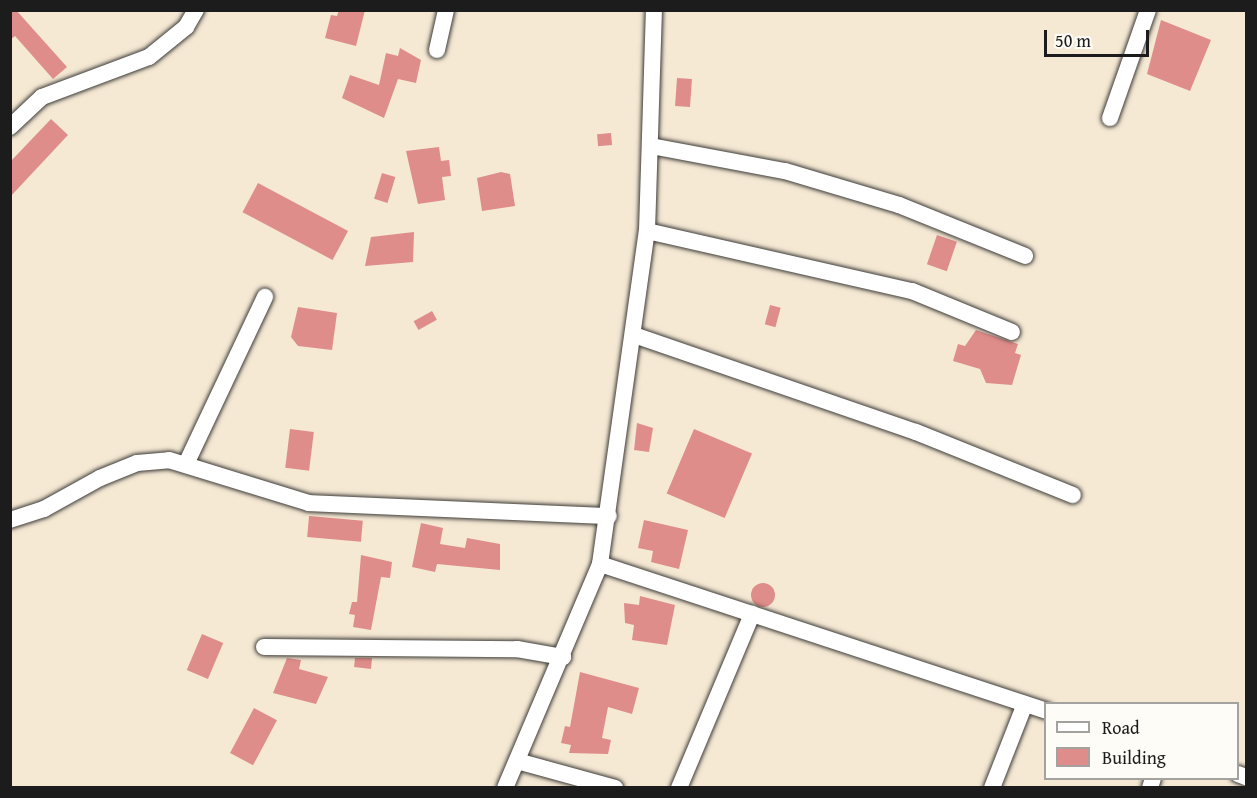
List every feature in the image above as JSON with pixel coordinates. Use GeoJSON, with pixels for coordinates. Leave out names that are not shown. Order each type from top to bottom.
{"type":"FeatureCollection","features":[{"type":"Feature","properties":{"kind":"street"},"geometry":{"type":"LineString","coordinates":[[10,128],[42,97],[149,57],[186,27],[196,10]]}},
{"type":"Feature","properties":{"kind":"street"},"geometry":{"type":"LineString","coordinates":[[436,50],[446,10]]}},
{"type":"Feature","properties":{"kind":"street"},"geometry":{"type":"LineString","coordinates":[[505,788],[563,657],[600,564],[609,516],[647,231],[654,10]]}},
{"type":"Feature","properties":{"kind":"street"},"geometry":{"type":"LineString","coordinates":[[1110,118],[1148,10]]}},
{"type":"Feature","properties":{"kind":"street"},"geometry":{"type":"LineString","coordinates":[[651,146],[785,171],[899,206],[1025,256]]}},
{"type":"Feature","properties":{"kind":"street"},"geometry":{"type":"LineString","coordinates":[[647,231],[912,291],[1012,332]]}},
{"type":"Feature","properties":{"kind":"street"},"geometry":{"type":"LineString","coordinates":[[186,464],[265,297]]}},
{"type":"Feature","properties":{"kind":"street"},"geometry":{"type":"LineString","coordinates":[[634,335],[916,432],[1072,495]]}},
{"type":"Feature","properties":{"kind":"street"},"geometry":{"type":"LineString","coordinates":[[10,520],[137,463],[186,464],[309,503],[609,516]]}},
{"type":"Feature","properties":{"kind":"street"},"geometry":{"type":"LineString","coordinates":[[600,564],[1044,710]]}},
{"type":"Feature","properties":{"kind":"street"},"geometry":{"type":"LineString","coordinates":[[679,788],[752,614]]}},
{"type":"Feature","properties":{"kind":"street"},"geometry":{"type":"LineString","coordinates":[[264,646],[517,649],[563,657]]}},
{"type":"Feature","properties":{"kind":"street"},"geometry":{"type":"LineString","coordinates":[[992,788],[1025,704]]}},
{"type":"Feature","properties":{"kind":"street"},"geometry":{"type":"LineString","coordinates":[[517,760],[615,788]]}},
{"type":"Feature","properties":{"kind":"building"},"geometry":{"type":"Polygon","coordinates":[[[10,10],[16,10],[67,67],[53,79],[15,36],[10,40],[10,10]]]}},
{"type":"Feature","properties":{"kind":"building"},"geometry":{"type":"Polygon","coordinates":[[[339,10],[365,10],[356,46],[325,38],[331,15],[337,16],[339,10]]]}},
{"type":"Feature","properties":{"kind":"building"},"geometry":{"type":"Polygon","coordinates":[[[1161,20],[1211,40],[1190,91],[1147,74],[1161,20]]]}},
{"type":"Feature","properties":{"kind":"building"},"geometry":{"type":"Polygon","coordinates":[[[400,48],[421,60],[416,83],[398,79],[384,118],[342,98],[350,75],[379,85],[386,53],[398,56],[400,48]]]}},
{"type":"Feature","properties":{"kind":"building"},"geometry":{"type":"Polygon","coordinates":[[[677,78],[692,79],[690,107],[675,106],[677,78]]]}},
{"type":"Feature","properties":{"kind":"building"},"geometry":{"type":"Polygon","coordinates":[[[51,119],[68,135],[10,197],[10,162],[51,119]]]}},
{"type":"Feature","properties":{"kind":"building"},"geometry":{"type":"Polygon","coordinates":[[[611,133],[612,145],[598,146],[597,134],[611,133]]]}},
{"type":"Feature","properties":{"kind":"building"},"geometry":{"type":"Polygon","coordinates":[[[439,147],[441,161],[449,160],[451,176],[442,177],[445,200],[418,204],[406,151],[439,147]]]}},
{"type":"Feature","properties":{"kind":"building"},"geometry":{"type":"Polygon","coordinates":[[[501,172],[510,174],[515,206],[482,211],[477,178],[501,172]]]}},
{"type":"Feature","properties":{"kind":"building"},"geometry":{"type":"Polygon","coordinates":[[[382,173],[395,177],[387,203],[374,199],[382,173]]]}},
{"type":"Feature","properties":{"kind":"building"},"geometry":{"type":"Polygon","coordinates":[[[258,183],[348,231],[333,260],[243,212],[258,183]]]}},
{"type":"Feature","properties":{"kind":"building"},"geometry":{"type":"Polygon","coordinates":[[[414,232],[413,262],[365,266],[371,237],[414,232]]]}},
{"type":"Feature","properties":{"kind":"building"},"geometry":{"type":"Polygon","coordinates":[[[937,235],[957,242],[947,271],[927,264],[937,235]]]}},
{"type":"Feature","properties":{"kind":"building"},"geometry":{"type":"Polygon","coordinates":[[[770,305],[781,308],[775,327],[765,324],[770,305]]]}},
{"type":"Feature","properties":{"kind":"building"},"geometry":{"type":"Polygon","coordinates":[[[298,307],[337,313],[332,350],[298,346],[291,337],[298,307]]]}},
{"type":"Feature","properties":{"kind":"building"},"geometry":{"type":"Polygon","coordinates":[[[432,311],[437,320],[418,330],[414,321],[432,311]]]}},
{"type":"Feature","properties":{"kind":"building"},"geometry":{"type":"Polygon","coordinates":[[[976,330],[1018,344],[1015,353],[1021,355],[1012,385],[986,383],[980,369],[953,361],[958,344],[965,346],[976,330]]]}},
{"type":"Feature","properties":{"kind":"building"},"geometry":{"type":"Polygon","coordinates":[[[637,423],[653,428],[649,452],[634,450],[637,423]]]}},
{"type":"Feature","properties":{"kind":"building"},"geometry":{"type":"Polygon","coordinates":[[[290,429],[314,432],[309,471],[285,468],[290,429]]]}},
{"type":"Feature","properties":{"kind":"building"},"geometry":{"type":"Polygon","coordinates":[[[694,429],[752,454],[725,518],[667,493],[694,429]]]}},
{"type":"Feature","properties":{"kind":"building"},"geometry":{"type":"Polygon","coordinates":[[[309,516],[363,521],[361,542],[307,537],[309,516]]]}},
{"type":"Feature","properties":{"kind":"building"},"geometry":{"type":"Polygon","coordinates":[[[644,520],[688,530],[679,569],[651,562],[653,551],[638,548],[644,520]]]}},
{"type":"Feature","properties":{"kind":"building"},"geometry":{"type":"Polygon","coordinates":[[[421,523],[443,528],[440,544],[465,548],[467,538],[500,544],[500,570],[437,564],[435,572],[412,567],[421,523]]]}},
{"type":"Feature","properties":{"kind":"building"},"geometry":{"type":"Polygon","coordinates":[[[361,555],[392,562],[390,578],[381,577],[371,630],[353,627],[355,615],[349,614],[352,602],[357,602],[361,555]]]}},
{"type":"Feature","properties":{"kind":"building"},"geometry":{"type":"Polygon","coordinates":[[[763,583],[772,586],[775,595],[772,604],[763,607],[754,604],[751,595],[754,586],[763,583]]]}},
{"type":"Feature","properties":{"kind":"building"},"geometry":{"type":"Polygon","coordinates":[[[640,596],[675,605],[667,645],[632,640],[634,625],[625,623],[624,603],[639,605],[640,596]]]}},
{"type":"Feature","properties":{"kind":"building"},"geometry":{"type":"Polygon","coordinates":[[[202,634],[223,643],[208,679],[187,670],[202,634]]]}},
{"type":"Feature","properties":{"kind":"building"},"geometry":{"type":"Polygon","coordinates":[[[287,658],[301,660],[299,669],[328,677],[316,704],[273,693],[287,658]]]}},
{"type":"Feature","properties":{"kind":"building"},"geometry":{"type":"Polygon","coordinates":[[[355,658],[372,658],[371,669],[354,667],[355,658]]]}},
{"type":"Feature","properties":{"kind":"building"},"geometry":{"type":"Polygon","coordinates":[[[580,672],[639,688],[632,714],[608,707],[602,738],[611,740],[608,754],[569,753],[571,745],[561,743],[565,726],[570,727],[580,672]]]}},
{"type":"Feature","properties":{"kind":"building"},"geometry":{"type":"Polygon","coordinates":[[[254,708],[277,720],[253,765],[230,753],[254,708]]]}}]}
